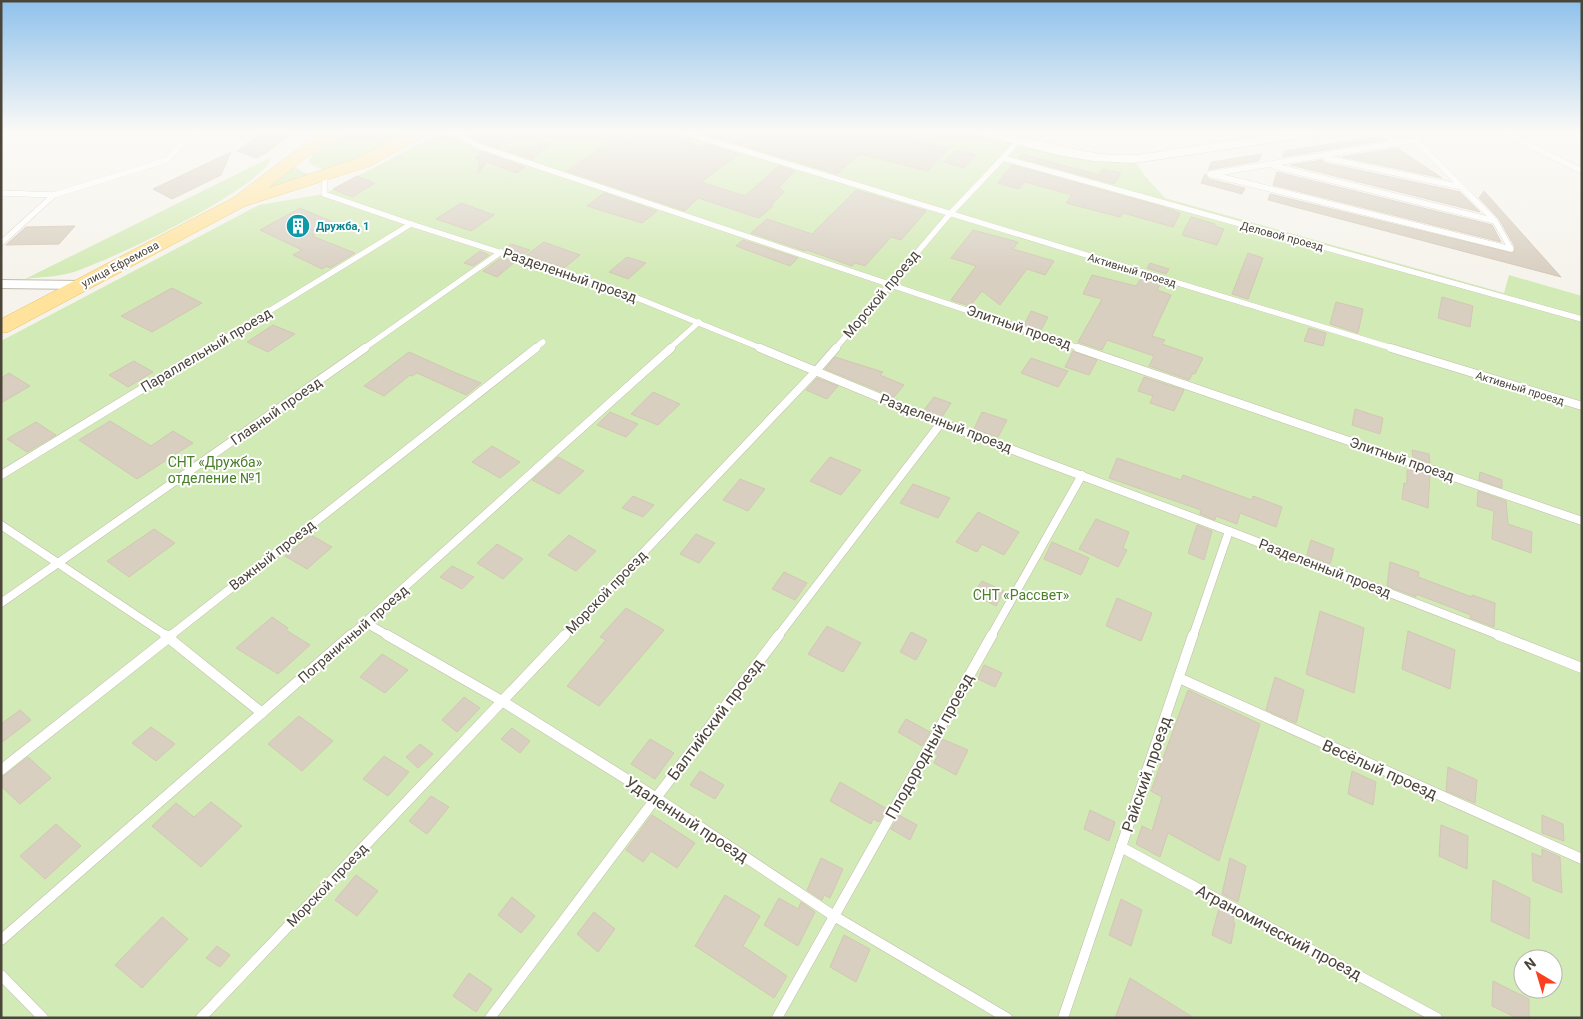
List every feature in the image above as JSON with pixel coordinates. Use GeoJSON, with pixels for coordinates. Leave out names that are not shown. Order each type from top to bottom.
{"type":"FeatureCollection","features":[{"type":"Feature","properties":{"kind":"main road","name":"улица Ефремова"},"geometry":{"type":"LineString","coordinates":[[1,327],[239,202],[268,180]]}},
{"type":"Feature","properties":{"kind":"main road","name":"улица Ефремова"},"geometry":{"type":"LineString","coordinates":[[239,202],[312,180]]}},
{"type":"Feature","properties":{"kind":"street"},"geometry":{"type":"LineString","coordinates":[[1,284],[81,285]]}},
{"type":"Feature","properties":{"kind":"lane"},"geometry":{"type":"LineString","coordinates":[[1,193],[54,195],[104,180]]}},
{"type":"Feature","properties":{"kind":"lane","name":"Разделенный проезд"},"geometry":{"type":"LineString","coordinates":[[328,180],[324,194],[411,224],[615,289],[941,423],[1229,531],[1582,668]]}},
{"type":"Feature","properties":{"kind":"lane","name":"Элитный проезд"},"geometry":{"type":"LineString","coordinates":[[579,180],[890,283],[1582,521]]}},
{"type":"Feature","properties":{"kind":"lane","name":"Активный проезд"},"geometry":{"type":"LineString","coordinates":[[835,180],[1582,406]]}},
{"type":"Feature","properties":{"kind":"lane","name":"Морской проезд"},"geometry":{"type":"LineString","coordinates":[[201,1018],[816,371],[890,283],[982,180]]}},
{"type":"Feature","properties":{"kind":"lane","name":"Деловой проезд"},"geometry":{"type":"LineString","coordinates":[[1079,180],[1582,320]]}},
{"type":"Feature","properties":{"kind":"lane"},"geometry":{"type":"LineString","coordinates":[[1232,180],[1511,249],[1495,221],[1454,180]]}},
{"type":"Feature","properties":{"kind":"lane"},"geometry":{"type":"LineString","coordinates":[[1328,180],[1495,221]]}},
{"type":"Feature","properties":{"kind":"lane"},"geometry":{"type":"LineString","coordinates":[[1425,180],[1463,188]]}},
{"type":"Feature","properties":{"kind":"lane"},"geometry":{"type":"LineString","coordinates":[[1,242],[54,195]]}},
{"type":"Feature","properties":{"kind":"lane","name":"Параллельный проезд"},"geometry":{"type":"LineString","coordinates":[[1,475],[411,224]]}},
{"type":"Feature","properties":{"kind":"lane","name":"Главный проезд"},"geometry":{"type":"LineString","coordinates":[[1,604],[501,252]]}},
{"type":"Feature","properties":{"kind":"lane","name":"Пограничный проезд"},"geometry":{"type":"LineString","coordinates":[[1,940],[366,623],[699,322]]}},
{"type":"Feature","properties":{"kind":"lane","name":"Важный проезд"},"geometry":{"type":"LineString","coordinates":[[1,770],[543,342]]}},
{"type":"Feature","properties":{"kind":"lane","name":"Балтийский проезд"},"geometry":{"type":"LineString","coordinates":[[490,1018],[655,797],[941,423]]}},
{"type":"Feature","properties":{"kind":"lane","name":"Плодородный проезд"},"geometry":{"type":"LineString","coordinates":[[776,1018],[1082,475]]}},
{"type":"Feature","properties":{"kind":"lane"},"geometry":{"type":"LineString","coordinates":[[1,525],[168,637],[262,713]]}},
{"type":"Feature","properties":{"kind":"lane","name":"Райский проезд"},"geometry":{"type":"LineString","coordinates":[[1063,1018],[1229,531]]}},
{"type":"Feature","properties":{"kind":"lane","name":"Удаленный проезд"},"geometry":{"type":"LineString","coordinates":[[366,623],[502,701],[655,797],[834,916],[1007,1018]]}},
{"type":"Feature","properties":{"kind":"lane","name":"Весёлый проезд"},"geometry":{"type":"LineString","coordinates":[[1179,678],[1582,859]]}},
{"type":"Feature","properties":{"kind":"lane","name":"Аграномический проезд"},"geometry":{"type":"LineString","coordinates":[[1121,847],[1437,1018]]}},
{"type":"Feature","properties":{"kind":"lane"},"geometry":{"type":"LineString","coordinates":[[1,975],[43,1018]]}},
{"type":"Feature","properties":{"kind":"green space"},"geometry":{"type":"Polygon","coordinates":[[[226,180],[252,180],[214,205],[181,223],[88,267],[70,273],[25,279],[226,180]]]}},
{"type":"Feature","properties":{"kind":"green space"},"geometry":{"type":"Polygon","coordinates":[[[275,180],[300,180],[265,191],[275,180]]]}},
{"type":"Feature","properties":{"kind":"green space","name":"СНТ «Рассвет»"},"geometry":{"type":"Polygon","coordinates":[[[351,180],[1148,180],[1165,198],[1504,293],[1509,275],[1582,296],[1582,1018],[1,1018],[1,341],[259,205],[324,194],[351,180]]]}},
{"type":"Feature","properties":{"kind":"building"},"geometry":{"type":"Polygon","coordinates":[[[173,180],[212,180],[172,199],[153,189],[173,180]]]}},
{"type":"Feature","properties":{"kind":"building"},"geometry":{"type":"Polygon","coordinates":[[[350,180],[366,180],[375,183],[352,197],[333,189],[350,180]]]}},
{"type":"Feature","properties":{"kind":"building"},"geometry":{"type":"Polygon","coordinates":[[[592,180],[704,180],[701,182],[745,196],[764,180],[786,180],[779,187],[784,192],[771,205],[773,206],[759,218],[698,198],[685,211],[592,180]]]}},
{"type":"Feature","properties":{"kind":"building"},"geometry":{"type":"Polygon","coordinates":[[[1001,180],[1064,180],[1180,213],[1173,227],[1123,213],[1120,217],[1066,203],[1072,195],[1025,182],[1019,189],[998,183],[1001,180]]]}},
{"type":"Feature","properties":{"kind":"building"},"geometry":{"type":"Polygon","coordinates":[[[1098,180],[1117,180],[1114,184],[1098,180]]]}},
{"type":"Feature","properties":{"kind":"building"},"geometry":{"type":"Polygon","coordinates":[[[1203,180],[1211,180],[1245,188],[1242,194],[1201,183],[1203,180]]]}},
{"type":"Feature","properties":{"kind":"building"},"geometry":{"type":"Polygon","coordinates":[[[1275,180],[1308,180],[1492,225],[1501,242],[1273,185],[1275,180]]]}},
{"type":"Feature","properties":{"kind":"building"},"geometry":{"type":"Polygon","coordinates":[[[1350,180],[1402,180],[1460,192],[1480,212],[1350,180]]]}},
{"type":"Feature","properties":{"kind":"building"},"geometry":{"type":"Polygon","coordinates":[[[856,190],[926,211],[901,240],[891,237],[865,266],[855,263],[852,266],[751,233],[767,219],[812,234],[856,190]]]}},
{"type":"Feature","properties":{"kind":"building"},"geometry":{"type":"Polygon","coordinates":[[[1484,191],[1561,277],[1268,200],[1270,194],[1513,253],[1515,247],[1499,219],[1479,198],[1484,191]]]}},
{"type":"Feature","properties":{"kind":"building"},"geometry":{"type":"Polygon","coordinates":[[[604,193],[657,211],[642,223],[587,206],[604,193]]]}},
{"type":"Feature","properties":{"kind":"building"},"geometry":{"type":"Polygon","coordinates":[[[461,203],[494,215],[471,231],[436,219],[461,203]]]}},
{"type":"Feature","properties":{"kind":"building"},"geometry":{"type":"Polygon","coordinates":[[[300,208],[335,223],[312,236],[355,253],[330,268],[327,266],[322,269],[293,255],[302,250],[260,230],[300,208]]]}},
{"type":"Feature","properties":{"kind":"building"},"geometry":{"type":"Polygon","coordinates":[[[1191,217],[1215,224],[1214,226],[1224,229],[1217,245],[1182,235],[1191,217]]]}},
{"type":"Feature","properties":{"kind":"building"},"geometry":{"type":"Polygon","coordinates":[[[75,226],[59,244],[6,245],[26,227],[75,226]]]}},
{"type":"Feature","properties":{"kind":"building"},"geometry":{"type":"Polygon","coordinates":[[[973,230],[1018,242],[1013,249],[1054,261],[1045,275],[1027,269],[1000,305],[982,291],[970,306],[951,300],[976,266],[951,258],[973,230]]]}},
{"type":"Feature","properties":{"kind":"building"},"geometry":{"type":"Polygon","coordinates":[[[743,240],[798,258],[790,266],[736,246],[743,240]]]}},
{"type":"Feature","properties":{"kind":"building"},"geometry":{"type":"Polygon","coordinates":[[[544,242],[580,255],[564,268],[527,255],[544,242]]]}},
{"type":"Feature","properties":{"kind":"building"},"geometry":{"type":"Polygon","coordinates":[[[511,244],[530,250],[524,255],[505,249],[511,244]]]}},
{"type":"Feature","properties":{"kind":"building"},"geometry":{"type":"Polygon","coordinates":[[[480,251],[489,255],[473,266],[464,263],[480,251]]]}},
{"type":"Feature","properties":{"kind":"building"},"geometry":{"type":"Polygon","coordinates":[[[1248,253],[1263,258],[1248,299],[1232,294],[1248,253]]]}},
{"type":"Feature","properties":{"kind":"building"},"geometry":{"type":"Polygon","coordinates":[[[627,257],[646,263],[628,279],[609,272],[627,257]]]}},
{"type":"Feature","properties":{"kind":"building"},"geometry":{"type":"Polygon","coordinates":[[[501,258],[515,262],[497,277],[483,271],[501,258]]]}},
{"type":"Feature","properties":{"kind":"building"},"geometry":{"type":"Polygon","coordinates":[[[1150,263],[1169,269],[1166,274],[1147,268],[1150,263]]]}},
{"type":"Feature","properties":{"kind":"building"},"geometry":{"type":"Polygon","coordinates":[[[1092,275],[1136,286],[1142,277],[1161,283],[1157,290],[1171,295],[1152,336],[1165,340],[1162,344],[1203,358],[1195,374],[1193,373],[1189,380],[1149,366],[1154,356],[1107,340],[1102,350],[1078,342],[1102,299],[1083,294],[1092,275]]]}},
{"type":"Feature","properties":{"kind":"building"},"geometry":{"type":"Polygon","coordinates":[[[172,288],[202,303],[152,332],[121,316],[172,288]]]}},
{"type":"Feature","properties":{"kind":"building"},"geometry":{"type":"Polygon","coordinates":[[[1442,297],[1473,306],[1470,327],[1438,318],[1442,297]]]}},
{"type":"Feature","properties":{"kind":"building"},"geometry":{"type":"Polygon","coordinates":[[[1336,302],[1363,309],[1358,333],[1330,324],[1336,302]]]}},
{"type":"Feature","properties":{"kind":"building"},"geometry":{"type":"Polygon","coordinates":[[[1031,311],[1048,317],[1041,330],[1024,325],[1031,311]]]}},
{"type":"Feature","properties":{"kind":"building"},"geometry":{"type":"Polygon","coordinates":[[[273,325],[295,334],[268,352],[247,342],[273,325]]]}},
{"type":"Feature","properties":{"kind":"building"},"geometry":{"type":"Polygon","coordinates":[[[1309,328],[1326,333],[1323,346],[1304,341],[1309,328]]]}},
{"type":"Feature","properties":{"kind":"building"},"geometry":{"type":"Polygon","coordinates":[[[1073,351],[1097,360],[1089,375],[1065,367],[1073,351]]]}},
{"type":"Feature","properties":{"kind":"building"},"geometry":{"type":"Polygon","coordinates":[[[409,352],[481,383],[466,395],[417,373],[412,376],[410,375],[384,396],[364,386],[409,352]]]}},
{"type":"Feature","properties":{"kind":"building"},"geometry":{"type":"Polygon","coordinates":[[[835,357],[883,372],[880,375],[904,385],[894,397],[825,369],[835,357]]]}},
{"type":"Feature","properties":{"kind":"building"},"geometry":{"type":"Polygon","coordinates":[[[1031,358],[1068,371],[1058,387],[1021,373],[1031,358]]]}},
{"type":"Feature","properties":{"kind":"building"},"geometry":{"type":"Polygon","coordinates":[[[134,361],[153,372],[128,387],[109,375],[134,361]]]}},
{"type":"Feature","properties":{"kind":"building"},"geometry":{"type":"Polygon","coordinates":[[[9,373],[30,386],[1,403],[1,378],[9,373]]]}},
{"type":"Feature","properties":{"kind":"building"},"geometry":{"type":"Polygon","coordinates":[[[1144,377],[1184,390],[1174,411],[1150,403],[1153,396],[1138,391],[1144,377]]]}},
{"type":"Feature","properties":{"kind":"building"},"geometry":{"type":"Polygon","coordinates":[[[817,378],[838,386],[827,399],[806,390],[817,378]]]}},
{"type":"Feature","properties":{"kind":"building"},"geometry":{"type":"Polygon","coordinates":[[[653,392],[680,404],[658,425],[631,414],[653,392]]]}},
{"type":"Feature","properties":{"kind":"building"},"geometry":{"type":"Polygon","coordinates":[[[934,397],[951,403],[942,417],[924,410],[934,397]]]}},
{"type":"Feature","properties":{"kind":"building"},"geometry":{"type":"Polygon","coordinates":[[[1355,409],[1383,418],[1380,434],[1352,425],[1355,409]]]}},
{"type":"Feature","properties":{"kind":"building"},"geometry":{"type":"Polygon","coordinates":[[[610,412],[638,424],[626,437],[597,425],[610,412]]]}},
{"type":"Feature","properties":{"kind":"building"},"geometry":{"type":"Polygon","coordinates":[[[982,412],[1007,420],[998,437],[974,429],[982,412]]]}},
{"type":"Feature","properties":{"kind":"building"},"geometry":{"type":"Polygon","coordinates":[[[110,421],[151,446],[173,431],[193,443],[137,479],[79,440],[110,421]]]}},
{"type":"Feature","properties":{"kind":"building"},"geometry":{"type":"Polygon","coordinates":[[[36,422],[56,435],[27,452],[7,439],[36,422]]]}},
{"type":"Feature","properties":{"kind":"building"},"geometry":{"type":"Polygon","coordinates":[[[492,446],[520,462],[500,478],[472,462],[492,446]]]}},
{"type":"Feature","properties":{"kind":"building"},"geometry":{"type":"Polygon","coordinates":[[[1412,450],[1429,454],[1430,463],[1413,457],[1412,450]]]}},
{"type":"Feature","properties":{"kind":"building"},"geometry":{"type":"Polygon","coordinates":[[[558,457],[584,471],[559,494],[532,480],[558,457]]]}},
{"type":"Feature","properties":{"kind":"building"},"geometry":{"type":"Polygon","coordinates":[[[830,457],[861,470],[841,495],[810,481],[830,457]]]}},
{"type":"Feature","properties":{"kind":"building"},"geometry":{"type":"Polygon","coordinates":[[[1117,458],[1181,480],[1183,475],[1252,500],[1253,496],[1282,507],[1276,527],[1240,513],[1237,524],[1216,516],[1215,520],[1200,514],[1201,510],[1109,478],[1117,458]]]}},
{"type":"Feature","properties":{"kind":"building"},"geometry":{"type":"Polygon","coordinates":[[[1413,469],[1430,475],[1428,508],[1402,499],[1404,483],[1407,484],[1407,470],[1414,471],[1413,469]]]}},
{"type":"Feature","properties":{"kind":"building"},"geometry":{"type":"Polygon","coordinates":[[[1480,472],[1502,480],[1502,488],[1479,480],[1480,472]]]}},
{"type":"Feature","properties":{"kind":"building"},"geometry":{"type":"Polygon","coordinates":[[[740,479],[765,489],[748,511],[723,500],[740,479]]]}},
{"type":"Feature","properties":{"kind":"building"},"geometry":{"type":"Polygon","coordinates":[[[913,484],[950,498],[938,518],[900,503],[913,484]]]}},
{"type":"Feature","properties":{"kind":"building"},"geometry":{"type":"Polygon","coordinates":[[[1478,491],[1506,501],[1508,524],[1532,532],[1531,553],[1492,539],[1494,511],[1477,506],[1478,491]]]}},
{"type":"Feature","properties":{"kind":"building"},"geometry":{"type":"Polygon","coordinates":[[[633,496],[654,505],[643,517],[622,508],[633,496]]]}},
{"type":"Feature","properties":{"kind":"building"},"geometry":{"type":"Polygon","coordinates":[[[978,512],[1019,532],[1004,555],[982,544],[977,552],[956,542],[978,512]]]}},
{"type":"Feature","properties":{"kind":"building"},"geometry":{"type":"Polygon","coordinates":[[[1096,519],[1129,532],[1123,548],[1127,550],[1118,567],[1079,549],[1096,519]]]}},
{"type":"Feature","properties":{"kind":"building"},"geometry":{"type":"Polygon","coordinates":[[[1197,525],[1212,531],[1204,560],[1188,553],[1197,525]]]}},
{"type":"Feature","properties":{"kind":"building"},"geometry":{"type":"Polygon","coordinates":[[[154,529],[175,543],[129,577],[107,561],[154,529]]]}},
{"type":"Feature","properties":{"kind":"building"},"geometry":{"type":"Polygon","coordinates":[[[696,534],[715,543],[699,563],[680,554],[696,534]]]}},
{"type":"Feature","properties":{"kind":"building"},"geometry":{"type":"Polygon","coordinates":[[[311,535],[332,547],[307,569],[285,556],[311,535]]]}},
{"type":"Feature","properties":{"kind":"building"},"geometry":{"type":"Polygon","coordinates":[[[569,535],[596,551],[576,571],[548,555],[569,535]]]}},
{"type":"Feature","properties":{"kind":"building"},"geometry":{"type":"Polygon","coordinates":[[[1311,540],[1334,549],[1330,564],[1307,555],[1311,540]]]}},
{"type":"Feature","properties":{"kind":"building"},"geometry":{"type":"Polygon","coordinates":[[[1052,542],[1089,558],[1081,575],[1044,559],[1052,542]]]}},
{"type":"Feature","properties":{"kind":"building"},"geometry":{"type":"Polygon","coordinates":[[[497,544],[523,559],[503,579],[477,563],[497,544]]]}},
{"type":"Feature","properties":{"kind":"building"},"geometry":{"type":"Polygon","coordinates":[[[1390,562],[1419,572],[1418,577],[1472,597],[1472,595],[1495,603],[1494,627],[1470,618],[1471,615],[1416,594],[1416,597],[1387,586],[1390,562]]]}},
{"type":"Feature","properties":{"kind":"building"},"geometry":{"type":"Polygon","coordinates":[[[452,566],[474,577],[462,589],[440,577],[452,566]]]}},
{"type":"Feature","properties":{"kind":"building"},"geometry":{"type":"Polygon","coordinates":[[[784,572],[807,583],[795,600],[772,589],[784,572]]]}},
{"type":"Feature","properties":{"kind":"building"},"geometry":{"type":"Polygon","coordinates":[[[982,581],[1004,591],[996,606],[973,594],[982,581]]]}},
{"type":"Feature","properties":{"kind":"building"},"geometry":{"type":"Polygon","coordinates":[[[1117,598],[1152,613],[1141,641],[1106,626],[1117,598]]]}},
{"type":"Feature","properties":{"kind":"building"},"geometry":{"type":"Polygon","coordinates":[[[626,608],[664,630],[599,706],[567,686],[606,640],[600,637],[626,608]]]}},
{"type":"Feature","properties":{"kind":"building"},"geometry":{"type":"Polygon","coordinates":[[[1320,611],[1364,628],[1354,693],[1306,674],[1320,611]]]}},
{"type":"Feature","properties":{"kind":"building"},"geometry":{"type":"Polygon","coordinates":[[[272,617],[288,628],[286,630],[310,645],[278,674],[236,648],[272,617]]]}},
{"type":"Feature","properties":{"kind":"building"},"geometry":{"type":"Polygon","coordinates":[[[827,626],[861,643],[843,672],[808,654],[827,626]]]}},
{"type":"Feature","properties":{"kind":"building"},"geometry":{"type":"Polygon","coordinates":[[[1408,631],[1455,650],[1450,689],[1402,669],[1408,631]]]}},
{"type":"Feature","properties":{"kind":"building"},"geometry":{"type":"Polygon","coordinates":[[[911,632],[927,640],[916,660],[900,652],[911,632]]]}},
{"type":"Feature","properties":{"kind":"building"},"geometry":{"type":"Polygon","coordinates":[[[382,654],[408,670],[385,693],[360,677],[382,654]]]}},
{"type":"Feature","properties":{"kind":"building"},"geometry":{"type":"Polygon","coordinates":[[[984,665],[1002,673],[995,687],[978,679],[984,665]]]}},
{"type":"Feature","properties":{"kind":"building"},"geometry":{"type":"Polygon","coordinates":[[[1275,677],[1304,690],[1296,723],[1266,710],[1275,677]]]}},
{"type":"Feature","properties":{"kind":"building"},"geometry":{"type":"Polygon","coordinates":[[[1188,690],[1260,724],[1219,861],[1168,833],[1160,857],[1136,844],[1142,826],[1152,831],[1162,797],[1151,791],[1188,690]]]}},
{"type":"Feature","properties":{"kind":"building"},"geometry":{"type":"Polygon","coordinates":[[[464,697],[480,708],[457,732],[442,720],[464,697]]]}},
{"type":"Feature","properties":{"kind":"building"},"geometry":{"type":"Polygon","coordinates":[[[20,710],[31,720],[1,743],[1,724],[20,710]]]}},
{"type":"Feature","properties":{"kind":"building"},"geometry":{"type":"Polygon","coordinates":[[[299,716],[333,741],[302,771],[268,744],[299,716]]]}},
{"type":"Feature","properties":{"kind":"building"},"geometry":{"type":"Polygon","coordinates":[[[906,719],[930,732],[922,746],[898,732],[906,719]]]}},
{"type":"Feature","properties":{"kind":"building"},"geometry":{"type":"Polygon","coordinates":[[[151,727],[175,744],[156,761],[132,743],[151,727]]]}},
{"type":"Feature","properties":{"kind":"building"},"geometry":{"type":"Polygon","coordinates":[[[512,728],[530,741],[520,753],[501,739],[512,728]]]}},
{"type":"Feature","properties":{"kind":"building"},"geometry":{"type":"Polygon","coordinates":[[[650,739],[674,753],[655,779],[631,764],[650,739]]]}},
{"type":"Feature","properties":{"kind":"building"},"geometry":{"type":"Polygon","coordinates":[[[942,739],[968,750],[956,775],[934,763],[938,755],[934,752],[942,739]]]}},
{"type":"Feature","properties":{"kind":"building"},"geometry":{"type":"Polygon","coordinates":[[[420,744],[433,754],[418,768],[406,757],[420,744]]]}},
{"type":"Feature","properties":{"kind":"building"},"geometry":{"type":"Polygon","coordinates":[[[384,756],[409,772],[388,796],[363,779],[384,756]]]}},
{"type":"Feature","properties":{"kind":"building"},"geometry":{"type":"Polygon","coordinates":[[[28,757],[51,778],[20,804],[1,786],[1,778],[28,757]]]}},
{"type":"Feature","properties":{"kind":"building"},"geometry":{"type":"Polygon","coordinates":[[[1448,767],[1477,780],[1475,803],[1446,791],[1448,767]]]}},
{"type":"Feature","properties":{"kind":"building"},"geometry":{"type":"Polygon","coordinates":[[[700,771],[724,785],[715,799],[690,785],[700,771]]]}},
{"type":"Feature","properties":{"kind":"building"},"geometry":{"type":"Polygon","coordinates":[[[1352,771],[1376,782],[1373,805],[1348,794],[1352,771]]]}},
{"type":"Feature","properties":{"kind":"building"},"geometry":{"type":"Polygon","coordinates":[[[840,782],[887,809],[879,822],[873,819],[871,824],[830,801],[840,782]]]}},
{"type":"Feature","properties":{"kind":"building"},"geometry":{"type":"Polygon","coordinates":[[[431,796],[449,807],[427,834],[409,821],[431,796]]]}},
{"type":"Feature","properties":{"kind":"building"},"geometry":{"type":"Polygon","coordinates":[[[211,802],[242,826],[201,867],[152,826],[176,803],[194,817],[211,802]]]}},
{"type":"Feature","properties":{"kind":"building"},"geometry":{"type":"Polygon","coordinates":[[[1090,810],[1115,822],[1109,841],[1084,829],[1090,810]]]}},
{"type":"Feature","properties":{"kind":"building"},"geometry":{"type":"Polygon","coordinates":[[[652,815],[695,843],[677,868],[651,851],[643,862],[626,850],[652,815]]]}},
{"type":"Feature","properties":{"kind":"building"},"geometry":{"type":"Polygon","coordinates":[[[899,815],[917,825],[910,840],[891,829],[899,815]]]}},
{"type":"Feature","properties":{"kind":"building"},"geometry":{"type":"Polygon","coordinates":[[[1542,815],[1563,824],[1564,841],[1542,833],[1542,815]]]}},
{"type":"Feature","properties":{"kind":"building"},"geometry":{"type":"Polygon","coordinates":[[[56,824],[81,846],[45,879],[20,856],[56,824]]]}},
{"type":"Feature","properties":{"kind":"building"},"geometry":{"type":"Polygon","coordinates":[[[1441,825],[1468,836],[1467,869],[1439,856],[1441,825]]]}},
{"type":"Feature","properties":{"kind":"building"},"geometry":{"type":"Polygon","coordinates":[[[1542,849],[1560,857],[1562,893],[1533,881],[1532,853],[1542,857],[1542,849]]]}},
{"type":"Feature","properties":{"kind":"building"},"geometry":{"type":"Polygon","coordinates":[[[821,858],[843,869],[830,898],[824,895],[822,900],[807,890],[821,858]]]}},
{"type":"Feature","properties":{"kind":"building"},"geometry":{"type":"Polygon","coordinates":[[[1230,858],[1246,866],[1238,902],[1222,894],[1230,858]]]}},
{"type":"Feature","properties":{"kind":"building"},"geometry":{"type":"Polygon","coordinates":[[[356,875],[378,891],[357,916],[335,900],[356,875]]]}},
{"type":"Feature","properties":{"kind":"building"},"geometry":{"type":"Polygon","coordinates":[[[1493,880],[1530,898],[1529,939],[1491,921],[1493,880]]]}},
{"type":"Feature","properties":{"kind":"building"},"geometry":{"type":"Polygon","coordinates":[[[725,895],[760,916],[743,946],[787,976],[774,998],[695,946],[725,895]]]}},
{"type":"Feature","properties":{"kind":"building"},"geometry":{"type":"Polygon","coordinates":[[[512,897],[535,916],[521,933],[498,915],[512,897]]]}},
{"type":"Feature","properties":{"kind":"building"},"geometry":{"type":"Polygon","coordinates":[[[779,898],[798,909],[801,902],[815,912],[798,946],[764,925],[779,898]]]}},
{"type":"Feature","properties":{"kind":"building"},"geometry":{"type":"Polygon","coordinates":[[[1121,899],[1142,910],[1131,946],[1109,935],[1121,899]]]}},
{"type":"Feature","properties":{"kind":"building"},"geometry":{"type":"Polygon","coordinates":[[[1219,908],[1234,916],[1233,922],[1235,923],[1231,944],[1212,935],[1219,908]]]}},
{"type":"Feature","properties":{"kind":"building"},"geometry":{"type":"Polygon","coordinates":[[[594,912],[615,929],[598,952],[577,934],[594,912]]]}},
{"type":"Feature","properties":{"kind":"building"},"geometry":{"type":"Polygon","coordinates":[[[162,917],[188,939],[142,988],[115,965],[162,917]]]}},
{"type":"Feature","properties":{"kind":"building"},"geometry":{"type":"Polygon","coordinates":[[[844,935],[870,949],[856,982],[830,967],[844,935]]]}},
{"type":"Feature","properties":{"kind":"building"},"geometry":{"type":"Polygon","coordinates":[[[217,946],[230,955],[220,967],[206,958],[217,946]]]}},
{"type":"Feature","properties":{"kind":"building"},"geometry":{"type":"Polygon","coordinates":[[[469,973],[492,989],[476,1012],[453,996],[469,973]]]}},
{"type":"Feature","properties":{"kind":"building"},"geometry":{"type":"Polygon","coordinates":[[[1130,978],[1194,1018],[1115,1018],[1130,978]]]}},
{"type":"Feature","properties":{"kind":"building"},"geometry":{"type":"Polygon","coordinates":[[[1493,981],[1513,991],[1513,999],[1529,999],[1529,1018],[1517,1018],[1492,1006],[1493,981]]]}},
{"type":"Feature","properties":{"kind":"place","name":"Дружба, 1"},"geometry":{"type":"Point","coordinates":[298,226]}},
{"type":"Feature","properties":{"kind":"park label","name":"СНТ «Дружба» отделение №1"},"geometry":{"type":"Point","coordinates":[215,470]}}]}
